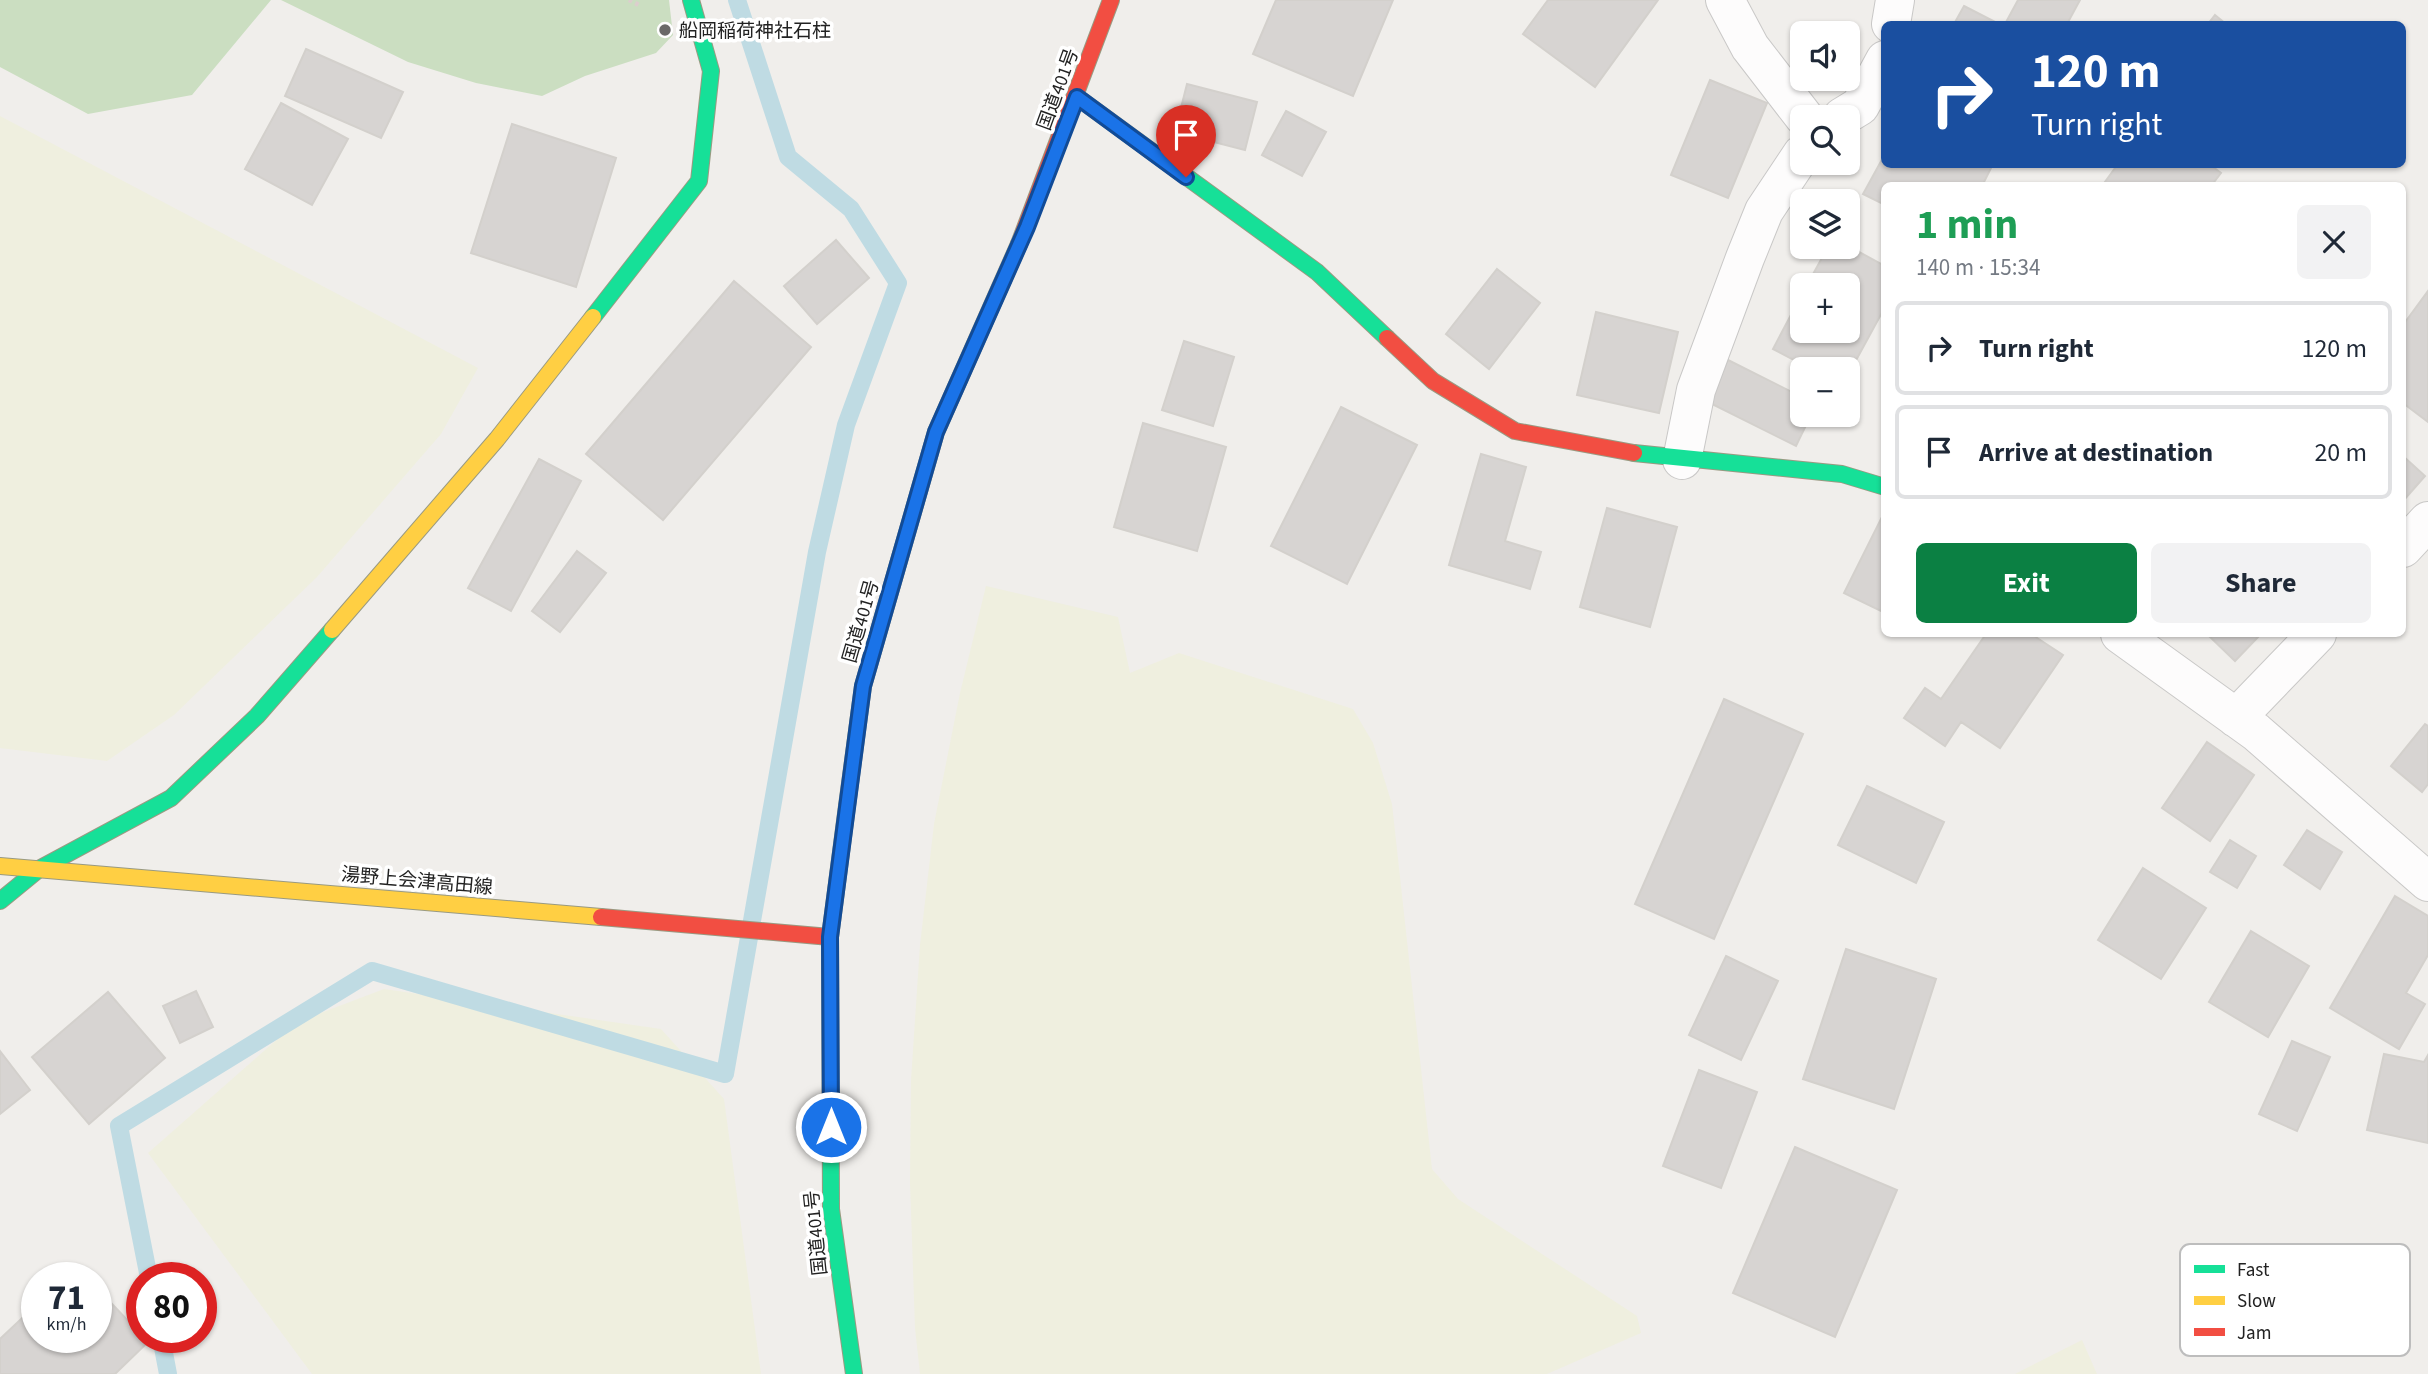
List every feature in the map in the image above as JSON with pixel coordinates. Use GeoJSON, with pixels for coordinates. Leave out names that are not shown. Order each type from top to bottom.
{"type":"FeatureCollection","features":[{"type":"Feature","properties":{"kind":"main road"},"geometry":{"type":"LineString","coordinates":[[0,901],[38,869],[171,798],[257,716],[497,439],[699,181],[711,71],[691,0]]}},
{"type":"Feature","properties":{"kind":"main road","name":"国道401号"},"geometry":{"type":"LineString","coordinates":[[854,1374],[831,1209],[830,937],[863,686],[936,432],[1027,227],[1111,0]]}},
{"type":"Feature","properties":{"kind":"main road"},"geometry":{"type":"LineString","coordinates":[[1077,97],[1317,272],[1433,381],[1515,431],[1649,456],[1842,474],[1881,486]]}},
{"type":"Feature","properties":{"kind":"main road","name":"湯野上会津高田線"},"geometry":{"type":"LineString","coordinates":[[0,866],[830,937]]}},
{"type":"Feature","properties":{"kind":"street"},"geometry":{"type":"LineString","coordinates":[[1725,0],[1750,47],[1795,105]]}},
{"type":"Feature","properties":{"kind":"street"},"geometry":{"type":"LineString","coordinates":[[1892,21],[1895,0]]}},
{"type":"Feature","properties":{"kind":"street"},"geometry":{"type":"LineString","coordinates":[[1860,106],[1881,67]]}},
{"type":"Feature","properties":{"kind":"street"},"geometry":{"type":"LineString","coordinates":[[1682,460],[1696,390],[1750,246],[1764,211],[1790,172]]}},
{"type":"Feature","properties":{"kind":"street"},"geometry":{"type":"LineString","coordinates":[[2406,545],[2428,521]]}},
{"type":"Feature","properties":{"kind":"street"},"geometry":{"type":"LineString","coordinates":[[2124,637],[2256,732],[2428,882]]}},
{"type":"Feature","properties":{"kind":"street"},"geometry":{"type":"LineString","coordinates":[[2236,718],[2314,637]]}},
{"type":"Feature","properties":{"kind":"green space"},"geometry":{"type":"Polygon","coordinates":[[[0,0],[271,0],[192,95],[88,114],[0,67],[0,0]]]}},
{"type":"Feature","properties":{"kind":"green space"},"geometry":{"type":"Polygon","coordinates":[[[281,0],[669,0],[673,35],[656,53],[585,76],[542,96],[476,83],[408,62],[281,0]]]}},
{"type":"Feature","properties":{"kind":"green space"},"geometry":{"type":"Polygon","coordinates":[[[0,116],[478,368],[441,434],[317,577],[174,715],[107,761],[0,748],[0,116]]]}},
{"type":"Feature","properties":{"kind":"green space"},"geometry":{"type":"Polygon","coordinates":[[[986,586],[1118,617],[1130,673],[1179,653],[1353,709],[1373,743],[1392,804],[1432,1169],[1458,1199],[1637,1316],[1641,1333],[1547,1374],[920,1374],[915,1328],[910,1182],[911,1080],[920,945],[934,824],[960,693],[986,586]]]}},
{"type":"Feature","properties":{"kind":"green space"},"geometry":{"type":"Polygon","coordinates":[[[384,989],[661,1029],[724,1099],[761,1374],[312,1374],[148,1153],[297,1022],[384,989]]]}},
{"type":"Feature","properties":{"kind":"green space"},"geometry":{"type":"Polygon","coordinates":[[[2082,1340],[2097,1374],[2015,1374],[2082,1340]]]}},
{"type":"Feature","properties":{"kind":"building"},"geometry":{"type":"Polygon","coordinates":[[[1276,0],[1393,0],[1353,96],[1253,54],[1276,0]]]}},
{"type":"Feature","properties":{"kind":"building"},"geometry":{"type":"Polygon","coordinates":[[[1548,0],[1658,0],[1595,87],[1523,34],[1548,0]]]}},
{"type":"Feature","properties":{"kind":"building"},"geometry":{"type":"Polygon","coordinates":[[[2018,0],[2080,0],[2069,21],[2007,21],[2018,0]]]}},
{"type":"Feature","properties":{"kind":"building"},"geometry":{"type":"Polygon","coordinates":[[[1964,6],[1993,21],[1956,21],[1964,6]]]}},
{"type":"Feature","properties":{"kind":"building"},"geometry":{"type":"Polygon","coordinates":[[[2215,15],[2222,21],[2210,21],[2215,15]]]}},
{"type":"Feature","properties":{"kind":"building"},"geometry":{"type":"Polygon","coordinates":[[[306,49],[403,92],[381,138],[285,96],[306,49]]]}},
{"type":"Feature","properties":{"kind":"building"},"geometry":{"type":"Polygon","coordinates":[[[1710,80],[1767,103],[1728,198],[1671,175],[1710,80]]]}},
{"type":"Feature","properties":{"kind":"building"},"geometry":{"type":"Polygon","coordinates":[[[1187,84],[1257,102],[1245,150],[1175,132],[1187,84]]]}},
{"type":"Feature","properties":{"kind":"building"},"geometry":{"type":"Polygon","coordinates":[[[281,103],[348,139],[312,205],[245,169],[281,103]]]}},
{"type":"Feature","properties":{"kind":"building"},"geometry":{"type":"Polygon","coordinates":[[[1286,111],[1326,132],[1302,176],[1262,155],[1286,111]]]}},
{"type":"Feature","properties":{"kind":"building"},"geometry":{"type":"Polygon","coordinates":[[[512,124],[616,158],[576,287],[471,253],[512,124]]]}},
{"type":"Feature","properties":{"kind":"building"},"geometry":{"type":"Polygon","coordinates":[[[1881,161],[1881,168],[1991,168],[1984,182],[1881,182],[1881,203],[1863,194],[1881,161]]]}},
{"type":"Feature","properties":{"kind":"building"},"geometry":{"type":"Polygon","coordinates":[[[2115,168],[2214,168],[2221,173],[2214,182],[2105,182],[2115,168]]]}},
{"type":"Feature","properties":{"kind":"building"},"geometry":{"type":"Polygon","coordinates":[[[836,240],[869,278],[817,324],[784,286],[836,240]]]}},
{"type":"Feature","properties":{"kind":"building"},"geometry":{"type":"Polygon","coordinates":[[[1860,252],[1881,264],[1881,314],[1858,357],[1790,358],[1773,349],[1790,317],[1790,343],[1860,343],[1860,273],[1814,273],[1821,259],[1860,259],[1860,252]]]}},
{"type":"Feature","properties":{"kind":"building"},"geometry":{"type":"Polygon","coordinates":[[[1497,269],[1540,303],[1489,369],[1446,334],[1497,269]]]}},
{"type":"Feature","properties":{"kind":"building"},"geometry":{"type":"Polygon","coordinates":[[[734,281],[811,347],[663,520],[586,454],[734,281]]]}},
{"type":"Feature","properties":{"kind":"building"},"geometry":{"type":"Polygon","coordinates":[[[2428,291],[2428,422],[2406,405],[2406,321],[2428,291]]]}},
{"type":"Feature","properties":{"kind":"building"},"geometry":{"type":"Polygon","coordinates":[[[1596,312],[1678,332],[1659,413],[1577,395],[1596,312]]]}},
{"type":"Feature","properties":{"kind":"building"},"geometry":{"type":"Polygon","coordinates":[[[1184,341],[1234,357],[1213,426],[1162,410],[1184,341]]]}},
{"type":"Feature","properties":{"kind":"building"},"geometry":{"type":"Polygon","coordinates":[[[1728,360],[1790,391],[1790,427],[1805,427],[1796,446],[1708,402],[1728,360]]]}},
{"type":"Feature","properties":{"kind":"building"},"geometry":{"type":"Polygon","coordinates":[[[1341,407],[1417,445],[1347,584],[1271,546],[1341,407]]]}},
{"type":"Feature","properties":{"kind":"building"},"geometry":{"type":"Polygon","coordinates":[[[1143,423],[1226,447],[1197,551],[1114,527],[1143,423]]]}},
{"type":"Feature","properties":{"kind":"building"},"geometry":{"type":"Polygon","coordinates":[[[1481,454],[1526,467],[1505,541],[1541,552],[1530,589],[1449,565],[1481,454]]]}},
{"type":"Feature","properties":{"kind":"building"},"geometry":{"type":"Polygon","coordinates":[[[539,459],[581,481],[511,611],[468,588],[539,459]]]}},
{"type":"Feature","properties":{"kind":"building"},"geometry":{"type":"Polygon","coordinates":[[[2406,459],[2425,476],[2406,498],[2406,459]]]}},
{"type":"Feature","properties":{"kind":"building"},"geometry":{"type":"Polygon","coordinates":[[[1607,508],[1677,527],[1650,627],[1580,607],[1607,508]]]}},
{"type":"Feature","properties":{"kind":"building"},"geometry":{"type":"Polygon","coordinates":[[[1881,519],[1881,611],[1844,593],[1881,519]]]}},
{"type":"Feature","properties":{"kind":"building"},"geometry":{"type":"Polygon","coordinates":[[[577,551],[606,573],[560,632],[532,611],[577,551]]]}},
{"type":"Feature","properties":{"kind":"building"},"geometry":{"type":"Polygon","coordinates":[[[1984,637],[2036,637],[2063,655],[2000,748],[1961,722],[1945,746],[1904,718],[1925,688],[1941,699],[1984,637]]]}},
{"type":"Feature","properties":{"kind":"building"},"geometry":{"type":"Polygon","coordinates":[[[2210,637],[2258,637],[2235,661],[2210,637]]]}},
{"type":"Feature","properties":{"kind":"building"},"geometry":{"type":"Polygon","coordinates":[[[1724,699],[1803,734],[1714,939],[1635,904],[1724,699]]]}},
{"type":"Feature","properties":{"kind":"building"},"geometry":{"type":"Polygon","coordinates":[[[2425,724],[2428,726],[2428,784],[2422,792],[2391,766],[2425,724]]]}},
{"type":"Feature","properties":{"kind":"building"},"geometry":{"type":"Polygon","coordinates":[[[2207,742],[2254,775],[2210,841],[2162,808],[2207,742]]]}},
{"type":"Feature","properties":{"kind":"building"},"geometry":{"type":"Polygon","coordinates":[[[1867,786],[1944,822],[1916,883],[1838,845],[1867,786]]]}},
{"type":"Feature","properties":{"kind":"building"},"geometry":{"type":"Polygon","coordinates":[[[2307,830],[2342,852],[2320,889],[2284,865],[2307,830]]]}},
{"type":"Feature","properties":{"kind":"building"},"geometry":{"type":"Polygon","coordinates":[[[2230,840],[2256,856],[2237,888],[2210,872],[2230,840]]]}},
{"type":"Feature","properties":{"kind":"building"},"geometry":{"type":"Polygon","coordinates":[[[2143,868],[2206,908],[2161,979],[2098,940],[2143,868]]]}},
{"type":"Feature","properties":{"kind":"building"},"geometry":{"type":"Polygon","coordinates":[[[2395,896],[2428,916],[2428,955],[2406,993],[2425,1004],[2399,1049],[2330,1008],[2395,896]]]}},
{"type":"Feature","properties":{"kind":"building"},"geometry":{"type":"Polygon","coordinates":[[[2251,931],[2309,966],[2268,1037],[2209,1002],[2251,931]]]}},
{"type":"Feature","properties":{"kind":"building"},"geometry":{"type":"Polygon","coordinates":[[[1846,949],[1936,979],[1894,1109],[1803,1079],[1846,949]]]}},
{"type":"Feature","properties":{"kind":"building"},"geometry":{"type":"Polygon","coordinates":[[[1726,956],[1778,981],[1741,1060],[1689,1035],[1726,956]]]}},
{"type":"Feature","properties":{"kind":"building"},"geometry":{"type":"Polygon","coordinates":[[[196,991],[213,1027],[180,1043],[163,1006],[196,991]]]}},
{"type":"Feature","properties":{"kind":"building"},"geometry":{"type":"Polygon","coordinates":[[[108,992],[165,1058],[89,1124],[32,1057],[108,992]]]}},
{"type":"Feature","properties":{"kind":"building"},"geometry":{"type":"Polygon","coordinates":[[[2292,1041],[2330,1057],[2297,1131],[2259,1114],[2292,1041]]]}},
{"type":"Feature","properties":{"kind":"building"},"geometry":{"type":"Polygon","coordinates":[[[0,1051],[30,1090],[0,1114],[0,1051]]]}},
{"type":"Feature","properties":{"kind":"building"},"geometry":{"type":"Polygon","coordinates":[[[2384,1054],[2424,1062],[2428,1055],[2428,1143],[2367,1130],[2384,1054]]]}},
{"type":"Feature","properties":{"kind":"building"},"geometry":{"type":"Polygon","coordinates":[[[1699,1070],[1757,1092],[1721,1188],[1663,1166],[1699,1070]]]}},
{"type":"Feature","properties":{"kind":"building"},"geometry":{"type":"Polygon","coordinates":[[[1795,1147],[1897,1190],[1835,1337],[1733,1293],[1795,1147]]]}},
{"type":"Feature","properties":{"kind":"building"},"geometry":{"type":"Polygon","coordinates":[[[112,1304],[126,1319],[126,1353],[137,1353],[115,1374],[0,1374],[0,1339],[21,1319],[21,1353],[112,1353],[112,1304]]]}},
{"type":"Feature","properties":{"kind":"waterway"},"geometry":{"type":"LineString","coordinates":[[146,1262],[119,1126],[372,971],[725,1074],[817,552],[846,425],[898,283],[851,209],[788,157],[737,0]]}},
{"type":"Feature","properties":{"kind":"waterway"},"geometry":{"type":"LineString","coordinates":[[164,1353],[168,1374]]}},
{"type":"Feature","properties":{"kind":"traffic: fast"},"geometry":{"type":"LineString","coordinates":[[593,317],[699,181],[711,71],[691,0]]}},
{"type":"Feature","properties":{"kind":"traffic: fast"},"geometry":{"type":"LineString","coordinates":[[1077,97],[1317,272],[1387,338]]}},
{"type":"Feature","properties":{"kind":"traffic: fast"},"geometry":{"type":"LineString","coordinates":[[1634,453],[1842,474],[1881,486]]}},
{"type":"Feature","properties":{"kind":"traffic: fast"},"geometry":{"type":"LineString","coordinates":[[0,901],[39,869],[171,798],[257,716],[332,630]]}},
{"type":"Feature","properties":{"kind":"traffic: fast"},"geometry":{"type":"LineString","coordinates":[[847,806],[830,937],[831,1209],[854,1374]]}},
{"type":"Feature","properties":{"kind":"traffic: slow"},"geometry":{"type":"LineString","coordinates":[[847,806],[863,686],[936,432],[1019,244]]}},
{"type":"Feature","properties":{"kind":"traffic: slow"},"geometry":{"type":"LineString","coordinates":[[332,630],[497,439],[593,317]]}},
{"type":"Feature","properties":{"kind":"traffic: slow"},"geometry":{"type":"LineString","coordinates":[[0,866],[601,917]]}},
{"type":"Feature","properties":{"kind":"traffic: jam"},"geometry":{"type":"LineString","coordinates":[[1019,244],[1111,0]]}},
{"type":"Feature","properties":{"kind":"traffic: jam"},"geometry":{"type":"LineString","coordinates":[[1387,338],[1433,381],[1515,431],[1634,453]]}},
{"type":"Feature","properties":{"kind":"traffic: jam"},"geometry":{"type":"LineString","coordinates":[[601,917],[830,937]]}},
{"type":"Feature","properties":{"kind":"place","name":"船岡稲荷神社石柱"},"geometry":{"type":"Point","coordinates":[665,30]}},
{"type":"Feature","properties":{"kind":"route"},"geometry":{"type":"LineString","coordinates":[[831,1127],[830,937],[863,686],[936,432],[1027,227],[1077,97],[1186,177]]}}]}
